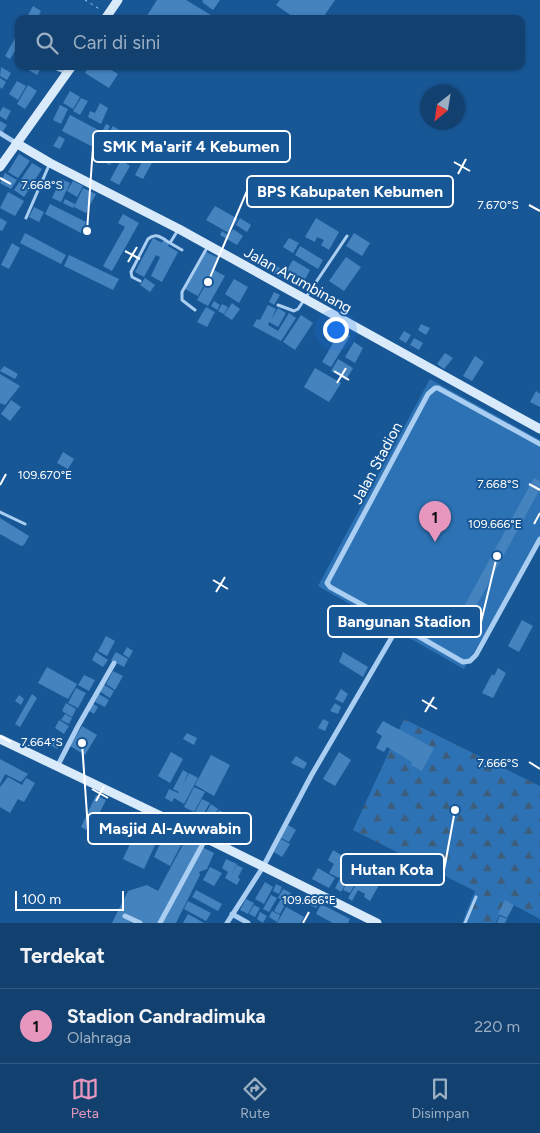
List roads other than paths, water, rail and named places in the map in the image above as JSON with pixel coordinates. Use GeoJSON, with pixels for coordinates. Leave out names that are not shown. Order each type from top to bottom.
{"type":"FeatureCollection","features":[{"type":"Feature","properties":{"kind":"main road"},"geometry":{"type":"LineString","coordinates":[[107,15],[118,0]]}},
{"type":"Feature","properties":{"kind":"main road"},"geometry":{"type":"LineString","coordinates":[[0,167],[69,70]]}},
{"type":"Feature","properties":{"kind":"main road","name":"Jalan Arumbinang"},"geometry":{"type":"LineString","coordinates":[[16,143],[50,163],[179,229],[540,429]]}},
{"type":"Feature","properties":{"kind":"main road"},"geometry":{"type":"LineString","coordinates":[[0,739],[377,923]]}},
{"type":"Feature","properties":{"kind":"street"},"geometry":{"type":"LineString","coordinates":[[0,133],[16,143]]}},
{"type":"Feature","properties":{"kind":"street","name":"Jalan Stadion"},"geometry":{"type":"LineString","coordinates":[[540,444],[435,388],[428,394],[327,583],[330,587],[463,662],[470,661],[476,655],[540,540]]}},
{"type":"Feature","properties":{"kind":"street"},"geometry":{"type":"LineString","coordinates":[[227,923],[263,867],[311,776],[399,625]]}},
{"type":"Feature","properties":{"kind":"street"},"geometry":{"type":"LineString","coordinates":[[57,766],[114,663]]}},
{"type":"Feature","properties":{"kind":"street"},"geometry":{"type":"LineString","coordinates":[[160,923],[206,838]]}},
{"type":"Feature","properties":{"kind":"street"},"geometry":{"type":"LineString","coordinates":[[232,914],[248,923]]}},
{"type":"Feature","properties":{"kind":"street"},"geometry":{"type":"LineString","coordinates":[[125,916],[140,923]]}},
{"type":"Feature","properties":{"kind":"lane"},"geometry":{"type":"LineString","coordinates":[[26,218],[50,163]]}},
{"type":"Feature","properties":{"kind":"lane"},"geometry":{"type":"LineString","coordinates":[[170,243],[179,229]]}},
{"type":"Feature","properties":{"kind":"lane"},"geometry":{"type":"LineString","coordinates":[[140,281],[132,277],[131,272],[148,239],[152,235],[156,235],[182,250]]}},
{"type":"Feature","properties":{"kind":"lane"},"geometry":{"type":"LineString","coordinates":[[278,304],[294,311],[300,308],[304,299],[347,236]]}},
{"type":"Feature","properties":{"kind":"lane"},"geometry":{"type":"LineString","coordinates":[[195,310],[182,300],[182,292],[208,246]]}},
{"type":"Feature","properties":{"kind":"lane"},"geometry":{"type":"LineString","coordinates":[[0,512],[25,524]]}},
{"type":"Feature","properties":{"kind":"lane"},"geometry":{"type":"LineString","coordinates":[[465,923],[476,897]]}},
{"type":"Feature","properties":{"kind":"place","name":"SMK Ma'arif 4 Kebumen"},"geometry":{"type":"Point","coordinates":[87,231]}},
{"type":"Feature","properties":{"kind":"place","name":"BPS Kabupaten Kebumen"},"geometry":{"type":"Point","coordinates":[208,282]}},
{"type":"Feature","properties":{"kind":"place","name":"Stadion Candradimuka"},"geometry":{"type":"Point","coordinates":[435,542]}},
{"type":"Feature","properties":{"kind":"place","name":"Bangunan Stadion"},"geometry":{"type":"Point","coordinates":[497,556]}},
{"type":"Feature","properties":{"kind":"place","name":"Masjid Al-Awwabin"},"geometry":{"type":"Point","coordinates":[82,743]}},
{"type":"Feature","properties":{"kind":"place","name":"Hutan Kota"},"geometry":{"type":"Point","coordinates":[455,810]}}]}
